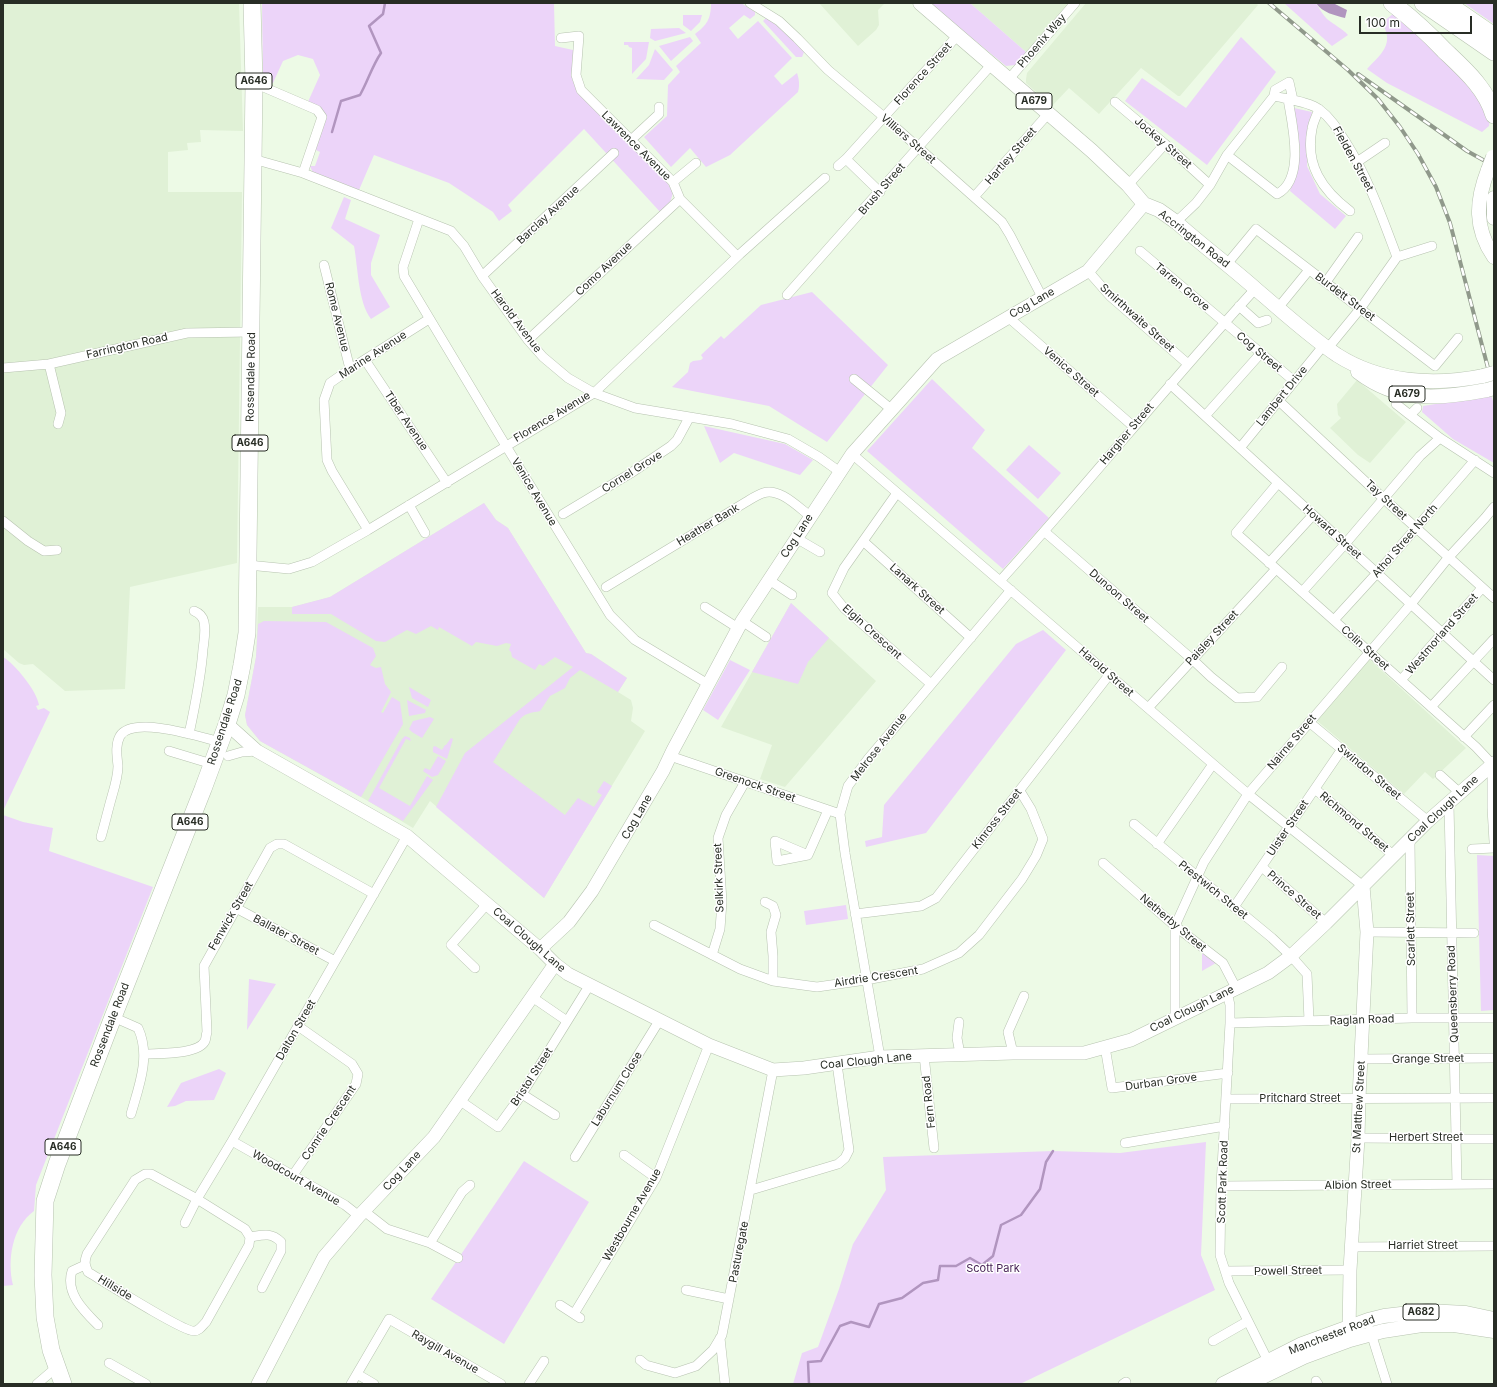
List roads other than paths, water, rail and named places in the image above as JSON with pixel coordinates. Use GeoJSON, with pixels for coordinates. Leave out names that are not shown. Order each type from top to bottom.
{"type":"FeatureCollection","features":[{"type":"Feature","properties":{"kind":"highway","name":"Rossendale Road"},"geometry":{"type":"LineString","coordinates":[[64,1384],[51,1350],[45,1317],[43,1275],[45,1201],[57,1164],[113,1017],[212,764],[224,749],[227,724],[236,695],[247,633],[254,83],[252,3]]}},
{"type":"Feature","properties":{"kind":"highway"},"geometry":{"type":"LineString","coordinates":[[1392,3],[1429,34],[1473,79],[1487,98],[1494,115]]}},
{"type":"Feature","properties":{"kind":"highway"},"geometry":{"type":"LineString","coordinates":[[1423,3],[1494,52]]}},
{"type":"Feature","properties":{"kind":"highway"},"geometry":{"type":"LineString","coordinates":[[1446,3],[1494,36]]}},
{"type":"Feature","properties":{"kind":"main road","name":"Accrington Road"},"geometry":{"type":"LineString","coordinates":[[920,3],[1048,114],[1092,150],[1128,185],[1144,204],[1159,210],[1176,222],[1278,308],[1330,349],[1373,372],[1414,381],[1456,381],[1488,375]]}},
{"type":"Feature","properties":{"kind":"main road"},"geometry":{"type":"LineString","coordinates":[[1492,160],[1480,192],[1478,212],[1480,226],[1485,241],[1494,257]]}},
{"type":"Feature","properties":{"kind":"main road"},"geometry":{"type":"LineString","coordinates":[[1494,198],[1494,218]]}},
{"type":"Feature","properties":{"kind":"main road","name":"A679"},"geometry":{"type":"LineString","coordinates":[[1330,349],[1368,379],[1391,390],[1413,396],[1455,396],[1491,389]]}},
{"type":"Feature","properties":{"kind":"main road","name":"Manchester Road"},"geometry":{"type":"LineString","coordinates":[[1223,1384],[1271,1366],[1304,1357],[1349,1334],[1368,1320],[1384,1316],[1427,1311],[1466,1313],[1494,1319]]}},
{"type":"Feature","properties":{"kind":"main road","name":"Manchester Road"},"geometry":{"type":"LineString","coordinates":[[1349,1334],[1371,1334],[1422,1325],[1454,1325],[1494,1331]]}},
{"type":"Feature","properties":{"kind":"main road","name":"Manchester Road"},"geometry":{"type":"LineString","coordinates":[[1248,1384],[1271,1366]]}},
{"type":"Feature","properties":{"kind":"street","name":"Villiers Street"},"geometry":{"type":"LineString","coordinates":[[751,3],[779,21],[798,38],[828,70],[884,117],[1002,222],[1007,228],[1042,297]]}},
{"type":"Feature","properties":{"kind":"street","name":"Phoenix Way"},"geometry":{"type":"LineString","coordinates":[[1009,79],[1075,3]]}},
{"type":"Feature","properties":{"kind":"street","name":"Florence Street"},"geometry":{"type":"LineString","coordinates":[[838,166],[958,35]]}},
{"type":"Feature","properties":{"kind":"street","name":"Lawrence Avenue"},"geometry":{"type":"LineString","coordinates":[[561,38],[579,36],[576,74],[581,90],[673,182],[680,199],[738,256]]}},
{"type":"Feature","properties":{"kind":"street","name":"Brush Street"},"geometry":{"type":"LineString","coordinates":[[787,295],[992,64]]}},
{"type":"Feature","properties":{"kind":"street"},"geometry":{"type":"LineString","coordinates":[[1176,222],[1196,203],[1210,185],[1226,155],[1274,96],[1275,90],[1289,82],[1295,136],[1295,156],[1289,182],[1281,192],[1277,194],[1226,155]]}},
{"type":"Feature","properties":{"kind":"street"},"geometry":{"type":"LineString","coordinates":[[254,83],[317,110],[322,118],[303,173]]}},
{"type":"Feature","properties":{"kind":"street","name":"Fielden Street"},"geometry":{"type":"LineString","coordinates":[[1274,96],[1319,109],[1333,123],[1357,162],[1376,202],[1397,257]]}},
{"type":"Feature","properties":{"kind":"street","name":"Jockey Street"},"geometry":{"type":"LineString","coordinates":[[1115,102],[1165,144],[1210,185]]}},
{"type":"Feature","properties":{"kind":"street"},"geometry":{"type":"LineString","coordinates":[[631,140],[659,114],[659,107]]}},
{"type":"Feature","properties":{"kind":"street"},"geometry":{"type":"LineString","coordinates":[[1319,109],[1312,128],[1310,152],[1315,171],[1323,187],[1339,203],[1350,211]]}},
{"type":"Feature","properties":{"kind":"street","name":"Hartley Street"},"geometry":{"type":"LineString","coordinates":[[974,197],[1048,114]]}},
{"type":"Feature","properties":{"kind":"street"},"geometry":{"type":"LineString","coordinates":[[1357,162],[1385,143]]}},
{"type":"Feature","properties":{"kind":"street"},"geometry":{"type":"LineString","coordinates":[[1128,185],[1165,144]]}},
{"type":"Feature","properties":{"kind":"street","name":"Barclay Avenue"},"geometry":{"type":"LineString","coordinates":[[482,276],[614,153]]}},
{"type":"Feature","properties":{"kind":"street","name":"Harold Avenue"},"geometry":{"type":"LineString","coordinates":[[253,159],[303,173],[451,231],[464,246],[482,276],[528,340],[543,357],[568,378],[594,393],[635,408],[732,424],[788,440],[819,457],[840,472]]}},
{"type":"Feature","properties":{"kind":"street"},"geometry":{"type":"LineString","coordinates":[[846,159],[880,192]]}},
{"type":"Feature","properties":{"kind":"street"},"geometry":{"type":"LineString","coordinates":[[673,182],[696,163]]}},
{"type":"Feature","properties":{"kind":"street","name":"Florence Avenue"},"geometry":{"type":"LineString","coordinates":[[248,565],[289,569],[312,562],[368,530],[594,393],[738,256],[825,178]]}},
{"type":"Feature","properties":{"kind":"street","name":"Como Avenue"},"geometry":{"type":"LineString","coordinates":[[528,340],[680,199]]}},
{"type":"Feature","properties":{"kind":"street","name":"Cog Lane"},"geometry":{"type":"LineString","coordinates":[[540,949],[569,922],[592,891],[663,771],[740,624],[852,454],[936,359],[1088,271],[1144,204]]}},
{"type":"Feature","properties":{"kind":"street","name":"Venice Avenue"},"geometry":{"type":"LineString","coordinates":[[419,219],[403,267],[404,276],[610,615],[635,640],[708,684]]}},
{"type":"Feature","properties":{"kind":"street","name":"Burdett Street"},"geometry":{"type":"LineString","coordinates":[[1227,264],[1256,229],[1435,366],[1458,338]]}},
{"type":"Feature","properties":{"kind":"street"},"geometry":{"type":"LineString","coordinates":[[1326,282],[1358,238]]}},
{"type":"Feature","properties":{"kind":"street"},"geometry":{"type":"LineString","coordinates":[[1397,257],[1432,246]]}},
{"type":"Feature","properties":{"kind":"street","name":"Tarren Grove"},"geometry":{"type":"LineString","coordinates":[[1140,252],[1224,323]]}},
{"type":"Feature","properties":{"kind":"street","name":"Lambert Drive"},"geometry":{"type":"LineString","coordinates":[[1240,448],[1294,382],[1330,349],[1397,257]]}},
{"type":"Feature","properties":{"kind":"street","name":"Rome Avenue"},"geometry":{"type":"LineString","coordinates":[[324,265],[350,369]]}},
{"type":"Feature","properties":{"kind":"street"},"geometry":{"type":"LineString","coordinates":[[1278,308],[1309,270]]}},
{"type":"Feature","properties":{"kind":"street","name":"Smirthwaite Street"},"geometry":{"type":"LineString","coordinates":[[1088,271],[1110,296],[1188,364]]}},
{"type":"Feature","properties":{"kind":"street","name":"Hargher Street"},"geometry":{"type":"LineString","coordinates":[[1000,581],[1044,532],[1170,384],[1256,288]]}},
{"type":"Feature","properties":{"kind":"street"},"geometry":{"type":"LineString","coordinates":[[1239,306],[1258,323],[1267,320]]}},
{"type":"Feature","properties":{"kind":"street","name":"Venice Street"},"geometry":{"type":"LineString","coordinates":[[1008,317],[1134,427]]}},
{"type":"Feature","properties":{"kind":"street","name":"Marine Avenue"},"geometry":{"type":"LineString","coordinates":[[368,530],[332,471],[327,460],[324,400],[330,383],[429,319]]}},
{"type":"Feature","properties":{"kind":"street","name":"Cog Street"},"geometry":{"type":"LineString","coordinates":[[1224,323],[1294,382]]}},
{"type":"Feature","properties":{"kind":"street","name":"Farrington Road"},"geometry":{"type":"LineString","coordinates":[[3,368],[49,364],[187,333],[251,332]]}},
{"type":"Feature","properties":{"kind":"street"},"geometry":{"type":"LineString","coordinates":[[1205,416],[1261,353]]}},
{"type":"Feature","properties":{"kind":"street","name":"Tiber Avenue"},"geometry":{"type":"LineString","coordinates":[[365,360],[446,483]]}},
{"type":"Feature","properties":{"kind":"street"},"geometry":{"type":"LineString","coordinates":[[49,364],[61,413],[58,424]]}},
{"type":"Feature","properties":{"kind":"street"},"geometry":{"type":"LineString","coordinates":[[854,379],[891,410]]}},
{"type":"Feature","properties":{"kind":"street","name":"Howard Street"},"geometry":{"type":"LineString","coordinates":[[1170,384],[1494,680]]}},
{"type":"Feature","properties":{"kind":"street","name":"Tay Street"},"geometry":{"type":"LineString","coordinates":[[1279,401],[1448,558],[1494,598]]}},
{"type":"Feature","properties":{"kind":"street"},"geometry":{"type":"LineString","coordinates":[[1396,404],[1440,438],[1494,473]]}},
{"type":"Feature","properties":{"kind":"street"},"geometry":{"type":"LineString","coordinates":[[1410,415],[1417,408]]}},
{"type":"Feature","properties":{"kind":"street","name":"Cornel Grove"},"geometry":{"type":"LineString","coordinates":[[563,514],[631,473],[671,446],[677,440],[689,418]]}},
{"type":"Feature","properties":{"kind":"street"},"geometry":{"type":"LineString","coordinates":[[1302,592],[1420,456],[1440,438]]}},
{"type":"Feature","properties":{"kind":"street","name":"Harold Street"},"geometry":{"type":"LineString","coordinates":[[852,454],[1248,794],[1363,886]]}},
{"type":"Feature","properties":{"kind":"street","name":"Athol Street North"},"geometry":{"type":"LineString","coordinates":[[1334,620],[1377,573],[1474,460]]}},
{"type":"Feature","properties":{"kind":"street","name":"Colin Street"},"geometry":{"type":"LineString","coordinates":[[1278,483],[1236,533],[1493,763]]}},
{"type":"Feature","properties":{"kind":"street","name":"Heather Bank"},"geometry":{"type":"LineString","coordinates":[[606,587],[764,492],[775,492],[785,497],[810,516]]}},
{"type":"Feature","properties":{"kind":"street","name":"Elgin Crescent"},"geometry":{"type":"LineString","coordinates":[[897,493],[844,568],[832,593],[844,608],[931,684]]}},
{"type":"Feature","properties":{"kind":"street"},"geometry":{"type":"LineString","coordinates":[[409,505],[425,533]]}},
{"type":"Feature","properties":{"kind":"street","name":"Nairne Street"},"geometry":{"type":"LineString","coordinates":[[1175,1018],[1175,926],[1204,862],[1248,794],[1411,604],[1448,558],[1485,518],[1494,506]]}},
{"type":"Feature","properties":{"kind":"street","name":"Paisley Street"},"geometry":{"type":"LineString","coordinates":[[1148,708],[1193,660],[1273,566],[1313,515]]}},
{"type":"Feature","properties":{"kind":"street"},"geometry":{"type":"LineString","coordinates":[[3,521],[28,541],[44,551],[57,550]]}},
{"type":"Feature","properties":{"kind":"street","name":"Dunoon Street"},"geometry":{"type":"LineString","coordinates":[[1044,532],[1237,698],[1257,697],[1282,667]]}},
{"type":"Feature","properties":{"kind":"street"},"geometry":{"type":"LineString","coordinates":[[796,538],[820,552]]}},
{"type":"Feature","properties":{"kind":"street","name":"Lanark Street"},"geometry":{"type":"LineString","coordinates":[[863,541],[971,638]]}},
{"type":"Feature","properties":{"kind":"street"},"geometry":{"type":"LineString","coordinates":[[769,580],[792,595]]}},
{"type":"Feature","properties":{"kind":"street","name":"Westmorland Street"},"geometry":{"type":"LineString","coordinates":[[1401,680],[1482,588]]}},
{"type":"Feature","properties":{"kind":"street","name":"Melrose Avenue"},"geometry":{"type":"LineString","coordinates":[[880,1057],[855,914],[840,814],[848,786],[868,758],[1011,590]]}},
{"type":"Feature","properties":{"kind":"street"},"geometry":{"type":"LineString","coordinates":[[705,607],[766,637]]}},
{"type":"Feature","properties":{"kind":"street"},"geometry":{"type":"LineString","coordinates":[[189,734],[202,670],[204,636],[204,620],[199,612],[194,610]]}},
{"type":"Feature","properties":{"kind":"street"},"geometry":{"type":"LineString","coordinates":[[1431,707],[1494,639]]}},
{"type":"Feature","properties":{"kind":"street","name":"Kinross Street"},"geometry":{"type":"LineString","coordinates":[[855,914],[921,906],[936,898],[1109,675]]}},
{"type":"Feature","properties":{"kind":"street"},"geometry":{"type":"LineString","coordinates":[[1464,737],[1494,705]]}},
{"type":"Feature","properties":{"kind":"street","name":"Swindon Street"},"geometry":{"type":"LineString","coordinates":[[1309,722],[1428,821]]}},
{"type":"Feature","properties":{"kind":"street","name":"Coal Clough Lane"},"geometry":{"type":"LineString","coordinates":[[227,724],[257,751],[407,836],[568,974],[589,986],[709,1045],[773,1070],[837,1064],[880,1057],[960,1054],[1084,1053],[1131,1040],[1268,973],[1291,956],[1428,821],[1449,804],[1493,763]]}},
{"type":"Feature","properties":{"kind":"street"},"geometry":{"type":"LineString","coordinates":[[101,837],[117,777],[118,766],[116,755],[120,736],[127,729],[147,727],[169,730],[189,734],[224,749],[242,752],[257,751]]}},
{"type":"Feature","properties":{"kind":"street","name":"Ulster Street"},"geometry":{"type":"LineString","coordinates":[[1234,907],[1342,749]]}},
{"type":"Feature","properties":{"kind":"street"},"geometry":{"type":"LineString","coordinates":[[169,751],[212,764]]}},
{"type":"Feature","properties":{"kind":"street","name":"Greenock Street"},"geometry":{"type":"LineString","coordinates":[[670,756],[840,814]]}},
{"type":"Feature","properties":{"kind":"street"},"geometry":{"type":"LineString","coordinates":[[1493,763],[1494,842]]}},
{"type":"Feature","properties":{"kind":"street"},"geometry":{"type":"LineString","coordinates":[[1157,844],[1213,764]]}},
{"type":"Feature","properties":{"kind":"street"},"geometry":{"type":"LineString","coordinates":[[1440,775],[1460,793]]}},
{"type":"Feature","properties":{"kind":"street","name":"Selkirk Street"},"geometry":{"type":"LineString","coordinates":[[712,955],[720,929],[722,902],[718,838],[726,815],[744,782]]}},
{"type":"Feature","properties":{"kind":"street","name":"Richmond Street"},"geometry":{"type":"LineString","coordinates":[[1315,789],[1393,855]]}},
{"type":"Feature","properties":{"kind":"street","name":"Airdrie Crescent"},"geometry":{"type":"LineString","coordinates":[[654,925],[740,969],[773,981],[817,987],[866,980],[923,969],[959,953],[979,935],[1022,879],[1036,856],[1043,839],[1031,809],[1020,790]]}},
{"type":"Feature","properties":{"kind":"street","name":"Queensberry Road"},"geometry":{"type":"LineString","coordinates":[[1449,804],[1457,1184]]}},
{"type":"Feature","properties":{"kind":"street"},"geometry":{"type":"LineString","coordinates":[[808,854],[828,810]]}},
{"type":"Feature","properties":{"kind":"street","name":"Prestwich Street"},"geometry":{"type":"LineString","coordinates":[[1134,824],[1196,877],[1272,938],[1307,974],[1309,1021]]}},
{"type":"Feature","properties":{"kind":"street","name":"Dalton Street"},"geometry":{"type":"LineString","coordinates":[[185,1223],[197,1199],[232,1141],[407,836]]}},
{"type":"Feature","properties":{"kind":"street","name":"Scarlett Street"},"geometry":{"type":"LineString","coordinates":[[1410,840],[1412,1018]]}},
{"type":"Feature","properties":{"kind":"street","name":"Fenwick Street"},"geometry":{"type":"LineString","coordinates":[[144,1054],[191,1051],[205,1042],[207,1032],[204,966],[270,848],[277,844],[284,844],[374,894]]}},
{"type":"Feature","properties":{"kind":"street"},"geometry":{"type":"LineString","coordinates":[[1472,849],[1494,848]]}},
{"type":"Feature","properties":{"kind":"street","name":"Netherby Street"},"geometry":{"type":"LineString","coordinates":[[1103,863],[1175,926],[1223,963],[1232,990]]}},
{"type":"Feature","properties":{"kind":"street","name":"Prince Street"},"geometry":{"type":"LineString","coordinates":[[1262,867],[1326,923]]}},
{"type":"Feature","properties":{"kind":"street","name":"St Matthew Street"},"geometry":{"type":"LineString","coordinates":[[1349,1334],[1351,1247],[1362,1060],[1367,932],[1363,886]]}},
{"type":"Feature","properties":{"kind":"street"},"geometry":{"type":"LineString","coordinates":[[765,902],[772,906],[776,915],[771,932],[773,981]]}},
{"type":"Feature","properties":{"kind":"street"},"geometry":{"type":"LineString","coordinates":[[475,968],[451,945],[487,904]]}},
{"type":"Feature","properties":{"kind":"street","name":"Ballater Street"},"geometry":{"type":"LineString","coordinates":[[236,908],[335,961]]}},
{"type":"Feature","properties":{"kind":"street"},"geometry":{"type":"LineString","coordinates":[[1367,932],[1474,933]]}},
{"type":"Feature","properties":{"kind":"street","name":"Cog Lane"},"geometry":{"type":"LineString","coordinates":[[258,1384],[324,1257],[361,1214],[434,1136],[555,964]]}},
{"type":"Feature","properties":{"kind":"street","name":"Bristol Street"},"geometry":{"type":"LineString","coordinates":[[459,1100],[498,1128],[522,1094],[589,986]]}},
{"type":"Feature","properties":{"kind":"street","name":"Scott Park Road"},"geometry":{"type":"LineString","coordinates":[[1232,990],[1221,1186],[1220,1255],[1229,1283],[1271,1366]]}},
{"type":"Feature","properties":{"kind":"street"},"geometry":{"type":"LineString","coordinates":[[1013,1053],[1008,1032],[1024,996]]}},
{"type":"Feature","properties":{"kind":"street"},"geometry":{"type":"LineString","coordinates":[[532,997],[567,1021]]}},
{"type":"Feature","properties":{"kind":"street"},"geometry":{"type":"LineString","coordinates":[[113,1017],[138,1028],[141,1035],[144,1054],[142,1074],[131,1114]]}},
{"type":"Feature","properties":{"kind":"street","name":"Raglan Road"},"geometry":{"type":"LineString","coordinates":[[1230,1023],[1412,1018],[1494,1018]]}},
{"type":"Feature","properties":{"kind":"street","name":"Laburnum Close"},"geometry":{"type":"LineString","coordinates":[[575,1157],[659,1021]]}},
{"type":"Feature","properties":{"kind":"street"},"geometry":{"type":"LineString","coordinates":[[959,1022],[958,1038],[960,1054]]}},
{"type":"Feature","properties":{"kind":"street","name":"Comrie Crescent"},"geometry":{"type":"LineString","coordinates":[[293,1176],[356,1084],[358,1074],[352,1064],[298,1026]]}},
{"type":"Feature","properties":{"kind":"street","name":"Westbourne Avenue"},"geometry":{"type":"LineString","coordinates":[[560,1305],[577,1316],[656,1178],[709,1045]]}},
{"type":"Feature","properties":{"kind":"street","name":"Durban Grove"},"geometry":{"type":"LineString","coordinates":[[1105,1047],[1112,1088],[1228,1073]]}},
{"type":"Feature","properties":{"kind":"street","name":"Fern Road"},"geometry":{"type":"LineString","coordinates":[[924,1055],[934,1148]]}},
{"type":"Feature","properties":{"kind":"street","name":"Grange Street"},"geometry":{"type":"LineString","coordinates":[[1362,1060],[1494,1058]]}},
{"type":"Feature","properties":{"kind":"street"},"geometry":{"type":"LineString","coordinates":[[751,1190],[838,1164],[845,1158],[848,1150],[837,1064]]}},
{"type":"Feature","properties":{"kind":"street","name":"Pasturegate"},"geometry":{"type":"LineString","coordinates":[[640,1360],[646,1365],[675,1373],[696,1366],[713,1350],[722,1335],[773,1070]]}},
{"type":"Feature","properties":{"kind":"street"},"geometry":{"type":"LineString","coordinates":[[522,1094],[555,1115]]}},
{"type":"Feature","properties":{"kind":"street","name":"Pritchard Street"},"geometry":{"type":"LineString","coordinates":[[1227,1099],[1494,1098]]}},
{"type":"Feature","properties":{"kind":"street"},"geometry":{"type":"LineString","coordinates":[[1126,1143],[1225,1126]]}},
{"type":"Feature","properties":{"kind":"street","name":"Herbert Street"},"geometry":{"type":"LineString","coordinates":[[1358,1138],[1494,1139]]}},
{"type":"Feature","properties":{"kind":"street","name":"Woodcourt Avenue"},"geometry":{"type":"LineString","coordinates":[[232,1141],[387,1229],[430,1243],[458,1258]]}},
{"type":"Feature","properties":{"kind":"street"},"geometry":{"type":"LineString","coordinates":[[624,1155],[656,1178]]}},
{"type":"Feature","properties":{"kind":"street"},"geometry":{"type":"LineString","coordinates":[[98,1325],[88,1316],[71,1287],[70,1279],[72,1271],[85,1265],[84,1261],[87,1254],[131,1186],[135,1180],[145,1174],[151,1174],[197,1199],[241,1226],[250,1237],[269,1235],[275,1236],[281,1242],[281,1251],[262,1288]]}},
{"type":"Feature","properties":{"kind":"street","name":"Albion Street"},"geometry":{"type":"LineString","coordinates":[[1221,1186],[1494,1184]]}},
{"type":"Feature","properties":{"kind":"street"},"geometry":{"type":"LineString","coordinates":[[430,1243],[462,1192],[470,1185]]}},
{"type":"Feature","properties":{"kind":"street","name":"Hillside"},"geometry":{"type":"LineString","coordinates":[[85,1265],[88,1272],[160,1314],[195,1332],[206,1322],[249,1245],[250,1237]]}},
{"type":"Feature","properties":{"kind":"street","name":"Harriet Street"},"geometry":{"type":"LineString","coordinates":[[1351,1247],[1494,1246]]}},
{"type":"Feature","properties":{"kind":"street","name":"Powell Street"},"geometry":{"type":"LineString","coordinates":[[1225,1271],[1350,1270]]}},
{"type":"Feature","properties":{"kind":"street"},"geometry":{"type":"LineString","coordinates":[[686,1290],[729,1299]]}},
{"type":"Feature","properties":{"kind":"street","name":"Raygill Avenue"},"geometry":{"type":"LineString","coordinates":[[357,1374],[389,1319],[501,1384]]}},
{"type":"Feature","properties":{"kind":"street"},"geometry":{"type":"LineString","coordinates":[[1368,1320],[1387,1384]]}},
{"type":"Feature","properties":{"kind":"street"},"geometry":{"type":"LineString","coordinates":[[1213,1340],[1248,1321]]}},
{"type":"Feature","properties":{"kind":"street"},"geometry":{"type":"LineString","coordinates":[[720,1338],[725,1384]]}},
{"type":"Feature","properties":{"kind":"street"},"geometry":{"type":"LineString","coordinates":[[529,1384],[544,1361]]}},
{"type":"Feature","properties":{"kind":"street"},"geometry":{"type":"LineString","coordinates":[[109,1363],[146,1384]]}},
{"type":"Feature","properties":{"kind":"street"},"geometry":{"type":"LineString","coordinates":[[37,1384],[58,1366]]}},
{"type":"Feature","properties":{"kind":"street"},"geometry":{"type":"LineString","coordinates":[[351,1384],[357,1374],[374,1384]]}},
{"type":"Feature","properties":{"kind":"waterway"},"geometry":{"type":"LineString","coordinates":[[332,132],[341,101],[360,95],[381,53],[369,26],[383,14],[385,3]]}},
{"type":"Feature","properties":{"kind":"waterway"},"geometry":{"type":"LineString","coordinates":[[809,1384],[808,1362],[821,1361],[840,1326],[851,1322],[869,1327],[879,1304],[902,1298],[923,1283],[938,1280],[940,1266],[956,1266],[970,1258],[982,1265],[993,1256],[1001,1225],[1021,1215],[1040,1189],[1046,1162],[1053,1151]]}},
{"type":"Feature","properties":{"kind":"railway"},"geometry":{"type":"LineString","coordinates":[[1269,3],[1348,70],[1378,99],[1400,127],[1418,154],[1436,187],[1450,223],[1494,391]]}},
{"type":"Feature","properties":{"kind":"railway"},"geometry":{"type":"LineString","coordinates":[[1358,74],[1467,151],[1494,166]]}},
{"type":"Feature","properties":{"kind":"park label","name":"Scott Park"},"geometry":{"type":"Point","coordinates":[993,1269]}}]}
